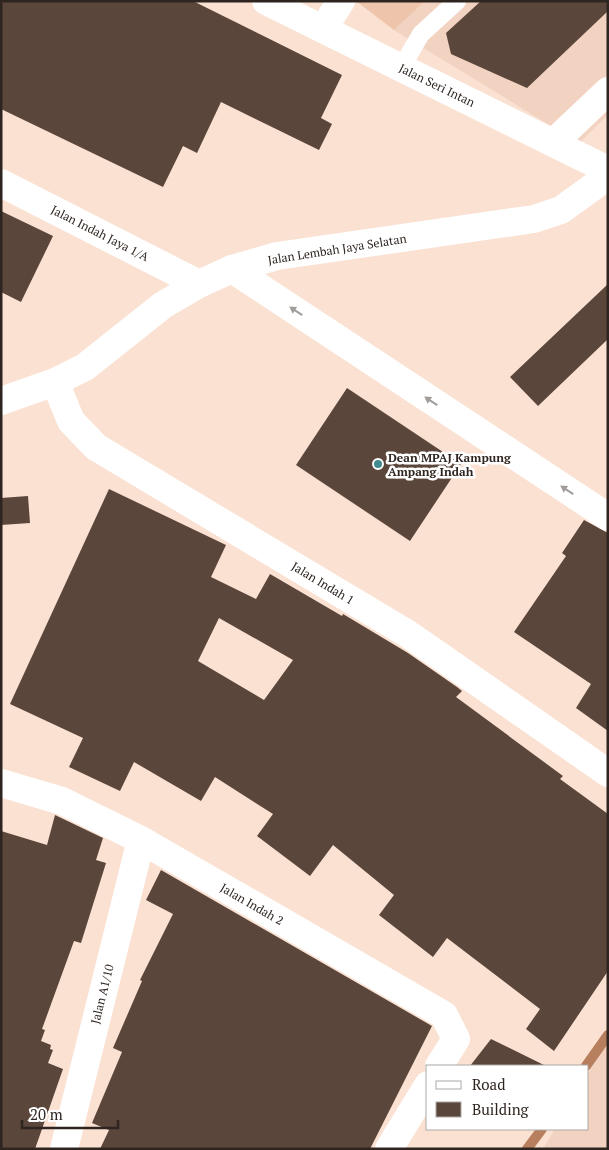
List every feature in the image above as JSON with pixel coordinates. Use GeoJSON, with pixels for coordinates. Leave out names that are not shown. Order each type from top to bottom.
{"type":"FeatureCollection","features":[{"type":"Feature","properties":{"kind":"street","name":"Jalan Seri Intan"},"geometry":{"type":"LineString","coordinates":[[266,1],[608,170]]}},
{"type":"Feature","properties":{"kind":"street"},"geometry":{"type":"LineString","coordinates":[[323,30],[341,1]]}},
{"type":"Feature","properties":{"kind":"street"},"geometry":{"type":"LineString","coordinates":[[553,143],[608,91]]}},
{"type":"Feature","properties":{"kind":"street","name":"Jalan Lembah Jaya Selatan"},"geometry":{"type":"LineString","coordinates":[[1,401],[56,382],[85,367],[163,305],[199,284],[232,269],[277,256],[534,219],[561,210],[608,176]]}},
{"type":"Feature","properties":{"kind":"street","name":"Jalan Indah Jaya 1/A"},"geometry":{"type":"LineString","coordinates":[[1,183],[199,284]]}},
{"type":"Feature","properties":{"kind":"street"},"geometry":{"type":"LineString","coordinates":[[232,269],[608,517]]}},
{"type":"Feature","properties":{"kind":"street","name":"Jalan Indah 1"},"geometry":{"type":"LineString","coordinates":[[56,382],[71,422],[96,447],[408,634],[608,773]]}},
{"type":"Feature","properties":{"kind":"street","name":"Jalan Indah 2"},"geometry":{"type":"LineString","coordinates":[[1,783],[62,801],[141,840],[444,1015],[456,1039],[440,1065]]}},
{"type":"Feature","properties":{"kind":"street","name":"Jalan A1/10"},"geometry":{"type":"LineString","coordinates":[[64,1149],[141,840]]}},
{"type":"Feature","properties":{"kind":"street"},"geometry":{"type":"LineString","coordinates":[[389,1149],[426,1088]]}},
{"type":"Feature","properties":{"kind":"lane"},"geometry":{"type":"LineString","coordinates":[[401,68],[421,34],[457,1]]}},
{"type":"Feature","properties":{"kind":"shaded area"},"geometry":{"type":"Polygon","coordinates":[[[356,1],[425,1],[394,30],[356,1]]]}},
{"type":"Feature","properties":{"kind":"shaded area"},"geometry":{"type":"Polygon","coordinates":[[[425,1],[608,1],[608,115],[579,143],[394,30],[425,1]]]}},
{"type":"Feature","properties":{"kind":"shaded area"},"geometry":{"type":"Polygon","coordinates":[[[608,1040],[608,1149],[543,1149],[554,1130],[589,1130],[589,1072],[608,1040]]]}},
{"type":"Feature","properties":{"kind":"building"},"geometry":{"type":"Polygon","coordinates":[[[1,1],[193,1],[342,75],[321,118],[332,124],[319,150],[221,102],[197,153],[183,146],[163,187],[1,109],[1,1]]]}},
{"type":"Feature","properties":{"kind":"building"},"geometry":{"type":"Polygon","coordinates":[[[481,1],[608,1],[608,11],[527,88],[451,54],[446,33],[481,1]]]}},
{"type":"Feature","properties":{"kind":"building"},"geometry":{"type":"Polygon","coordinates":[[[1,211],[53,236],[21,302],[1,292],[1,211]]]}},
{"type":"Feature","properties":{"kind":"building"},"geometry":{"type":"Polygon","coordinates":[[[608,284],[608,339],[538,406],[510,377],[608,284]]]}},
{"type":"Feature","properties":{"kind":"building","name":"Dean MPAJ Kampung Ampang Indah"},"geometry":{"type":"Polygon","coordinates":[[[347,388],[461,464],[410,541],[296,465],[347,388]]]}},
{"type":"Feature","properties":{"kind":"building"},"geometry":{"type":"Polygon","coordinates":[[[109,489],[226,545],[211,577],[256,599],[270,574],[342,616],[343,614],[408,653],[462,691],[456,697],[563,776],[560,779],[608,814],[608,971],[554,1051],[526,1029],[540,1009],[447,938],[433,957],[379,915],[394,895],[333,845],[310,876],[257,836],[273,814],[215,777],[201,801],[134,762],[120,791],[69,767],[83,738],[10,704],[109,489]],[[219,618],[198,661],[264,700],[293,660],[219,618]]]}},
{"type":"Feature","properties":{"kind":"building"},"geometry":{"type":"Polygon","coordinates":[[[28,496],[30,523],[1,525],[1,498],[28,496]]]}},
{"type":"Feature","properties":{"kind":"building"},"geometry":{"type":"Polygon","coordinates":[[[584,520],[608,533],[608,731],[576,708],[591,684],[514,632],[566,556],[562,553],[584,520]]]}},
{"type":"Feature","properties":{"kind":"building"},"geometry":{"type":"Polygon","coordinates":[[[55,815],[103,838],[96,860],[106,863],[81,943],[74,941],[42,1029],[45,1030],[41,1041],[51,1045],[50,1049],[53,1050],[48,1063],[63,1069],[35,1149],[1,1149],[1,831],[47,845],[55,815]]]}},
{"type":"Feature","properties":{"kind":"building"},"geometry":{"type":"Polygon","coordinates":[[[161,870],[432,1026],[370,1149],[100,1149],[109,1130],[92,1123],[122,1052],[113,1048],[142,981],[140,980],[173,914],[146,900],[161,870]]]}},
{"type":"Feature","properties":{"kind":"building"},"geometry":{"type":"Polygon","coordinates":[[[491,1039],[544,1065],[471,1065],[491,1039]]]}},
{"type":"Feature","properties":{"kind":"waterway"},"geometry":{"type":"LineString","coordinates":[[587,1065],[608,1035]]}},
{"type":"Feature","properties":{"kind":"waterway"},"geometry":{"type":"LineString","coordinates":[[527,1149],[541,1130]]}},
{"type":"Feature","properties":{"kind":"place","name":"Dean MPAJ Kampung Ampang Indah"},"geometry":{"type":"Point","coordinates":[378,464]}}]}
